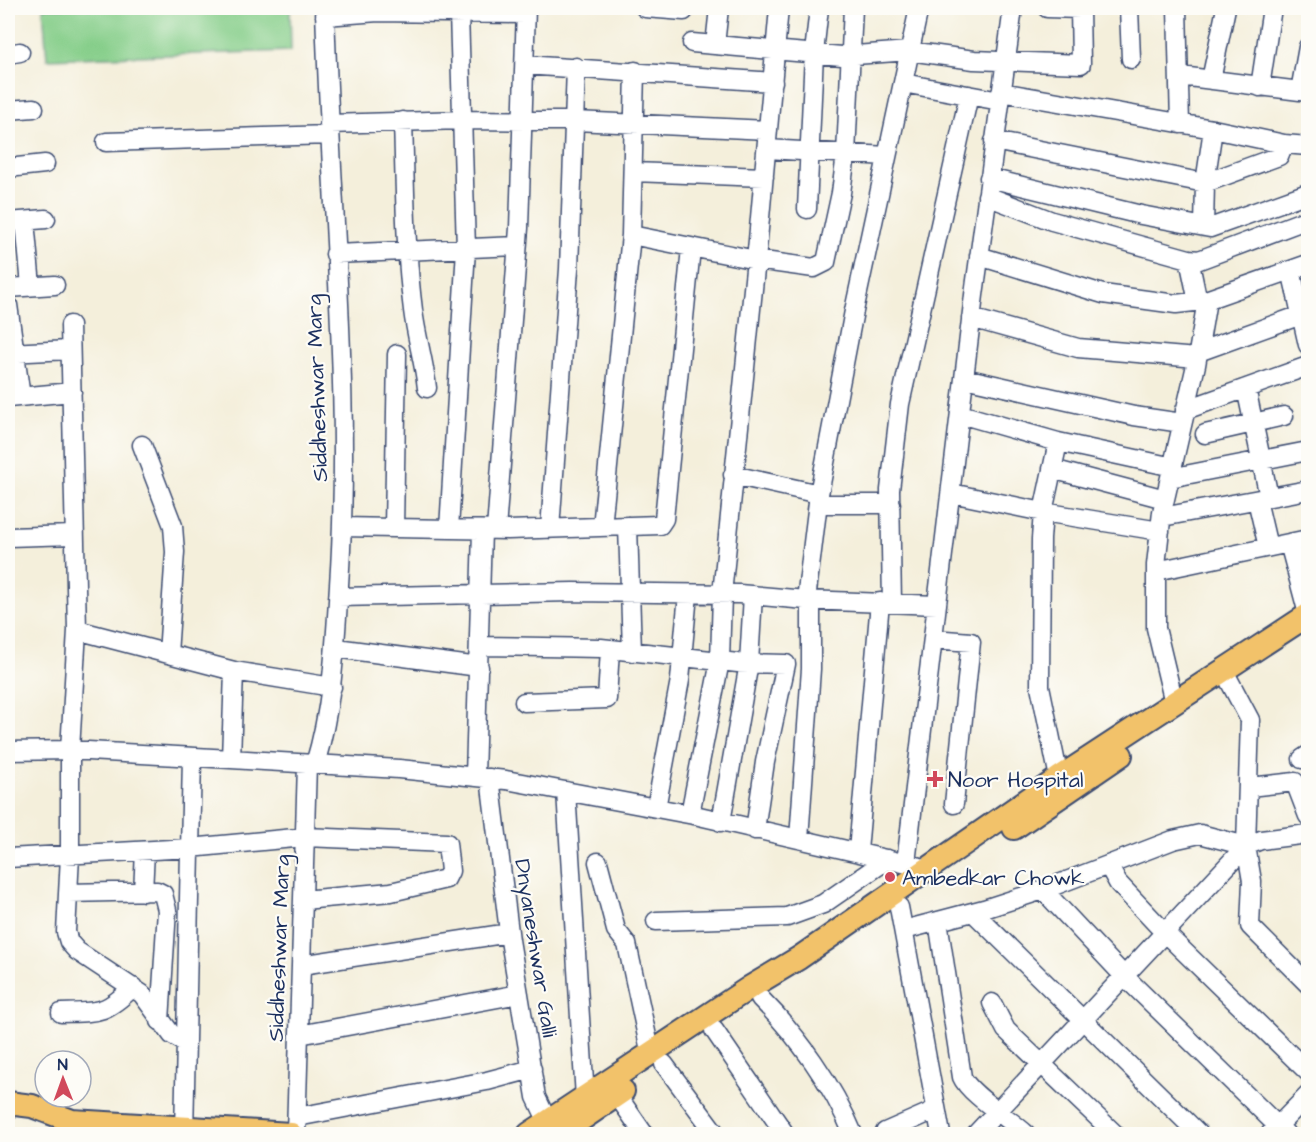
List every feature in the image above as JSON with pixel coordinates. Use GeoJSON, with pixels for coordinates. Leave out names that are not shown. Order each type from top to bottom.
{"type":"FeatureCollection","features":[{"type":"Feature","properties":{"kind":"main road"},"geometry":{"type":"LineString","coordinates":[[546,1130],[585,1098],[714,1030],[899,907],[1227,675],[1308,614]]}},
{"type":"Feature","properties":{"kind":"main road"},"geometry":{"type":"LineString","coordinates":[[546,1130],[617,1095],[658,1059],[1059,778],[1174,703],[1308,629]]}},
{"type":"Feature","properties":{"kind":"main road"},"geometry":{"type":"LineString","coordinates":[[8,1103],[32,1106],[72,1128],[295,1129]]}},
{"type":"Feature","properties":{"kind":"street"},"geometry":{"type":"LineString","coordinates":[[645,8],[684,11]]}},
{"type":"Feature","properties":{"kind":"street"},"geometry":{"type":"LineString","coordinates":[[715,45],[719,8]]}},
{"type":"Feature","properties":{"kind":"street"},"geometry":{"type":"LineString","coordinates":[[690,814],[720,661],[722,594],[779,8]]}},
{"type":"Feature","properties":{"kind":"street"},"geometry":{"type":"LineString","coordinates":[[807,209],[814,53],[819,8]]}},
{"type":"Feature","properties":{"kind":"street"},"geometry":{"type":"LineString","coordinates":[[631,235],[756,260],[814,268],[826,262],[841,193],[846,154],[848,56],[853,8]]}},
{"type":"Feature","properties":{"kind":"street"},"geometry":{"type":"LineString","coordinates":[[798,839],[811,669],[809,600],[819,499],[887,156],[919,8]]}},
{"type":"Feature","properties":{"kind":"street"},"geometry":{"type":"LineString","coordinates":[[906,863],[971,318],[1013,8]]}},
{"type":"Feature","properties":{"kind":"street"},"geometry":{"type":"LineString","coordinates":[[692,43],[848,56],[909,51],[974,60],[1006,59],[1082,64],[1080,8],[1047,8]]}},
{"type":"Feature","properties":{"kind":"street"},"geometry":{"type":"LineString","coordinates":[[1129,8],[1131,59]]}},
{"type":"Feature","properties":{"kind":"street"},"geometry":{"type":"LineString","coordinates":[[1177,8],[1181,76],[1180,124]]}},
{"type":"Feature","properties":{"kind":"street"},"geometry":{"type":"LineString","coordinates":[[1211,80],[1226,8]]}},
{"type":"Feature","properties":{"kind":"street"},"geometry":{"type":"LineString","coordinates":[[1260,87],[1272,8]]}},
{"type":"Feature","properties":{"kind":"street"},"geometry":{"type":"LineString","coordinates":[[325,12],[526,11]]}},
{"type":"Feature","properties":{"kind":"street","name":"Dnyaneshwar Galli"},"geometry":{"type":"LineString","coordinates":[[526,11],[517,246],[482,595],[479,667],[482,778],[536,1097],[546,1130]]}},
{"type":"Feature","properties":{"kind":"street","name":"Siddheshwar Marg"},"geometry":{"type":"LineString","coordinates":[[295,1129],[305,837],[311,764],[324,737],[332,687],[343,527],[341,378],[325,12]]}},
{"type":"Feature","properties":{"kind":"street"},"geometry":{"type":"LineString","coordinates":[[449,529],[466,249],[459,13]]}},
{"type":"Feature","properties":{"kind":"street"},"geometry":{"type":"LineString","coordinates":[[1181,76],[1304,92],[1308,46]]}},
{"type":"Feature","properties":{"kind":"street"},"geometry":{"type":"LineString","coordinates":[[525,65],[773,82]]}},
{"type":"Feature","properties":{"kind":"street"},"geometry":{"type":"LineString","coordinates":[[550,529],[569,269],[576,67]]}},
{"type":"Feature","properties":{"kind":"street"},"geometry":{"type":"LineString","coordinates":[[603,527],[631,235],[635,71]]}},
{"type":"Feature","properties":{"kind":"street"},"geometry":{"type":"LineString","coordinates":[[903,83],[969,95],[1000,97],[1213,129],[1284,144],[1308,146]]}},
{"type":"Feature","properties":{"kind":"street"},"geometry":{"type":"LineString","coordinates":[[858,851],[886,602],[891,504],[900,404],[969,95]]}},
{"type":"Feature","properties":{"kind":"street"},"geometry":{"type":"LineString","coordinates":[[8,111],[34,108]]}},
{"type":"Feature","properties":{"kind":"street"},"geometry":{"type":"LineString","coordinates":[[403,121],[407,251],[413,313],[421,343],[427,388]]}},
{"type":"Feature","properties":{"kind":"street"},"geometry":{"type":"LineString","coordinates":[[106,142],[329,130],[403,121],[575,121],[634,124],[767,140],[810,151],[887,156]]}},
{"type":"Feature","properties":{"kind":"street"},"geometry":{"type":"LineString","coordinates":[[1204,227],[1205,183],[1213,129]]}},
{"type":"Feature","properties":{"kind":"street"},"geometry":{"type":"LineString","coordinates":[[994,141],[1205,183],[1279,156],[1284,144]]}},
{"type":"Feature","properties":{"kind":"street"},"geometry":{"type":"LineString","coordinates":[[8,168],[45,164]]}},
{"type":"Feature","properties":{"kind":"street"},"geometry":{"type":"LineString","coordinates":[[633,172],[764,177]]}},
{"type":"Feature","properties":{"kind":"street"},"geometry":{"type":"LineString","coordinates":[[989,178],[1141,215],[1204,227],[1308,193]]}},
{"type":"Feature","properties":{"kind":"street"},"geometry":{"type":"LineString","coordinates":[[987,196],[1052,221],[1199,260],[1308,219]]}},
{"type":"Feature","properties":{"kind":"street"},"geometry":{"type":"LineString","coordinates":[[31,286],[16,221],[46,219]]}},
{"type":"Feature","properties":{"kind":"street"},"geometry":{"type":"LineString","coordinates":[[335,254],[517,246]]}},
{"type":"Feature","properties":{"kind":"street"},"geometry":{"type":"LineString","coordinates":[[343,527],[489,530],[660,525],[664,519],[692,248]]}},
{"type":"Feature","properties":{"kind":"street"},"geometry":{"type":"LineString","coordinates":[[979,256],[1103,294],[1176,304],[1203,301],[1308,264]]}},
{"type":"Feature","properties":{"kind":"street"},"geometry":{"type":"LineString","coordinates":[[1174,703],[1156,628],[1156,571],[1165,499],[1198,355],[1203,301],[1189,259]]}},
{"type":"Feature","properties":{"kind":"street"},"geometry":{"type":"LineString","coordinates":[[1291,270],[1308,345]]}},
{"type":"Feature","properties":{"kind":"street"},"geometry":{"type":"LineString","coordinates":[[8,288],[55,285]]}},
{"type":"Feature","properties":{"kind":"street"},"geometry":{"type":"LineString","coordinates":[[8,305],[14,398],[72,392]]}},
{"type":"Feature","properties":{"kind":"street"},"geometry":{"type":"LineString","coordinates":[[971,318],[1078,348],[1198,355],[1301,315]]}},
{"type":"Feature","properties":{"kind":"street"},"geometry":{"type":"LineString","coordinates":[[70,325],[77,630],[70,750],[70,856],[66,932],[69,942],[94,964],[142,994],[160,1022],[172,1035],[186,1043]]}},
{"type":"Feature","properties":{"kind":"street"},"geometry":{"type":"LineString","coordinates":[[11,353],[70,350]]}},
{"type":"Feature","properties":{"kind":"street"},"geometry":{"type":"LineString","coordinates":[[394,528],[397,354]]}},
{"type":"Feature","properties":{"kind":"street"},"geometry":{"type":"LineString","coordinates":[[964,378],[1134,416],[1184,417],[1246,388],[1308,366]]}},
{"type":"Feature","properties":{"kind":"street"},"geometry":{"type":"LineString","coordinates":[[1246,388],[1262,460],[1268,547]]}},
{"type":"Feature","properties":{"kind":"street"},"geometry":{"type":"LineString","coordinates":[[960,414],[1172,472],[1262,460],[1308,451]]}},
{"type":"Feature","properties":{"kind":"street"},"geometry":{"type":"LineString","coordinates":[[1205,434],[1284,416]]}},
{"type":"Feature","properties":{"kind":"street"},"geometry":{"type":"LineString","coordinates":[[1058,442],[1043,512],[1040,686],[1059,778]]}},
{"type":"Feature","properties":{"kind":"street"},"geometry":{"type":"LineString","coordinates":[[142,446],[172,526],[175,552],[168,654]]}},
{"type":"Feature","properties":{"kind":"street"},"geometry":{"type":"LineString","coordinates":[[1052,469],[1165,499]]}},
{"type":"Feature","properties":{"kind":"street"},"geometry":{"type":"LineString","coordinates":[[733,475],[819,499],[891,504]]}},
{"type":"Feature","properties":{"kind":"street"},"geometry":{"type":"LineString","coordinates":[[951,493],[1043,512],[1161,524],[1263,498],[1308,490]]}},
{"type":"Feature","properties":{"kind":"street"},"geometry":{"type":"LineString","coordinates":[[628,526],[632,593],[632,652]]}},
{"type":"Feature","properties":{"kind":"street"},"geometry":{"type":"LineString","coordinates":[[8,537],[74,535]]}},
{"type":"Feature","properties":{"kind":"street"},"geometry":{"type":"LineString","coordinates":[[1156,571],[1308,539]]}},
{"type":"Feature","properties":{"kind":"street"},"geometry":{"type":"LineString","coordinates":[[1289,543],[1308,614]]}},
{"type":"Feature","properties":{"kind":"street"},"geometry":{"type":"LineString","coordinates":[[656,808],[682,657],[688,594]]}},
{"type":"Feature","properties":{"kind":"street"},"geometry":{"type":"LineString","coordinates":[[338,597],[722,594],[937,605]]}},
{"type":"Feature","properties":{"kind":"street"},"geometry":{"type":"LineString","coordinates":[[722,822],[749,663],[753,595]]}},
{"type":"Feature","properties":{"kind":"street"},"geometry":{"type":"LineString","coordinates":[[77,630],[234,671],[332,687]]}},
{"type":"Feature","properties":{"kind":"street"},"geometry":{"type":"LineString","coordinates":[[933,639],[971,642],[954,804]]}},
{"type":"Feature","properties":{"kind":"street"},"geometry":{"type":"LineString","coordinates":[[480,646],[610,649],[720,661],[786,664],[765,762],[755,830]]}},
{"type":"Feature","properties":{"kind":"street"},"geometry":{"type":"LineString","coordinates":[[336,648],[479,667]]}},
{"type":"Feature","properties":{"kind":"street"},"geometry":{"type":"LineString","coordinates":[[524,702],[607,699],[610,649]]}},
{"type":"Feature","properties":{"kind":"street"},"geometry":{"type":"LineString","coordinates":[[231,759],[234,671]]}},
{"type":"Feature","properties":{"kind":"street"},"geometry":{"type":"LineString","coordinates":[[1227,675],[1250,720],[1250,787],[1246,846],[1251,881],[1250,926],[1308,984]]}},
{"type":"Feature","properties":{"kind":"street"},"geometry":{"type":"LineString","coordinates":[[8,751],[70,750],[231,759],[482,778],[690,814],[929,869]]}},
{"type":"Feature","properties":{"kind":"street"},"geometry":{"type":"LineString","coordinates":[[177,1129],[186,1043],[192,757]]}},
{"type":"Feature","properties":{"kind":"street"},"geometry":{"type":"LineString","coordinates":[[1250,787],[1295,782],[1308,816]]}},
{"type":"Feature","properties":{"kind":"street"},"geometry":{"type":"LineString","coordinates":[[566,791],[585,1098]]}},
{"type":"Feature","properties":{"kind":"street"},"geometry":{"type":"LineString","coordinates":[[904,930],[974,912],[1043,890],[1173,840],[1200,834],[1246,846]]}},
{"type":"Feature","properties":{"kind":"street"},"geometry":{"type":"LineString","coordinates":[[976,1134],[1246,846],[1261,840],[1308,834]]}},
{"type":"Feature","properties":{"kind":"street"},"geometry":{"type":"LineString","coordinates":[[8,858],[190,848],[305,837],[447,843],[450,871],[446,879],[391,892],[303,900]]}},
{"type":"Feature","properties":{"kind":"street"},"geometry":{"type":"LineString","coordinates":[[143,892],[145,851]]}},
{"type":"Feature","properties":{"kind":"street"},"geometry":{"type":"LineString","coordinates":[[656,921],[788,917],[823,904],[888,859]]}},
{"type":"Feature","properties":{"kind":"street"},"geometry":{"type":"LineString","coordinates":[[598,862],[616,930],[627,944],[658,1059],[716,1134]]}},
{"type":"Feature","properties":{"kind":"street"},"geometry":{"type":"LineString","coordinates":[[1108,865],[1118,883],[1165,933],[1308,1072]]}},
{"type":"Feature","properties":{"kind":"street"},"geometry":{"type":"LineString","coordinates":[[1043,890],[1278,1132],[1308,1095]]}},
{"type":"Feature","properties":{"kind":"street"},"geometry":{"type":"LineString","coordinates":[[68,893],[163,894],[167,910],[160,1022]]}},
{"type":"Feature","properties":{"kind":"street"},"geometry":{"type":"LineString","coordinates":[[899,907],[941,1134]]}},
{"type":"Feature","properties":{"kind":"street"},"geometry":{"type":"LineString","coordinates":[[974,912],[1199,1134]]}},
{"type":"Feature","properties":{"kind":"street"},"geometry":{"type":"LineString","coordinates":[[938,921],[962,1077],[966,1087],[999,1110],[1026,1134]]}},
{"type":"Feature","properties":{"kind":"street"},"geometry":{"type":"LineString","coordinates":[[301,966],[509,933]]}},
{"type":"Feature","properties":{"kind":"street"},"geometry":{"type":"LineString","coordinates":[[61,1013],[98,1012],[111,1008],[133,987]]}},
{"type":"Feature","properties":{"kind":"street"},"geometry":{"type":"LineString","coordinates":[[299,1035],[519,994]]}},
{"type":"Feature","properties":{"kind":"street"},"geometry":{"type":"LineString","coordinates":[[760,998],[779,1017],[801,1046],[825,1082],[853,1134]]}},
{"type":"Feature","properties":{"kind":"street"},"geometry":{"type":"LineString","coordinates":[[992,1003],[1006,1030],[1115,1134]]}},
{"type":"Feature","properties":{"kind":"street"},"geometry":{"type":"LineString","coordinates":[[714,1030],[785,1134]]}},
{"type":"Feature","properties":{"kind":"street"},"geometry":{"type":"LineString","coordinates":[[295,1129],[531,1069]]}},
{"type":"Feature","properties":{"kind":"street"},"geometry":{"type":"LineString","coordinates":[[617,1095],[644,1134]]}},
{"type":"Feature","properties":{"kind":"street"},"geometry":{"type":"LineString","coordinates":[[886,1134],[885,1132],[935,1110]]}},
{"type":"Feature","properties":{"kind":"green space"},"geometry":{"type":"Polygon","coordinates":[[[43,8],[290,8],[291,51],[47,59],[43,8]]]}},
{"type":"Feature","properties":{"kind":"place","name":"Noor Hospital"},"geometry":{"type":"Point","coordinates":[935,779]}},
{"type":"Feature","properties":{"kind":"place","name":"Ambedkar Chowk"},"geometry":{"type":"Point","coordinates":[890,877]}}]}
